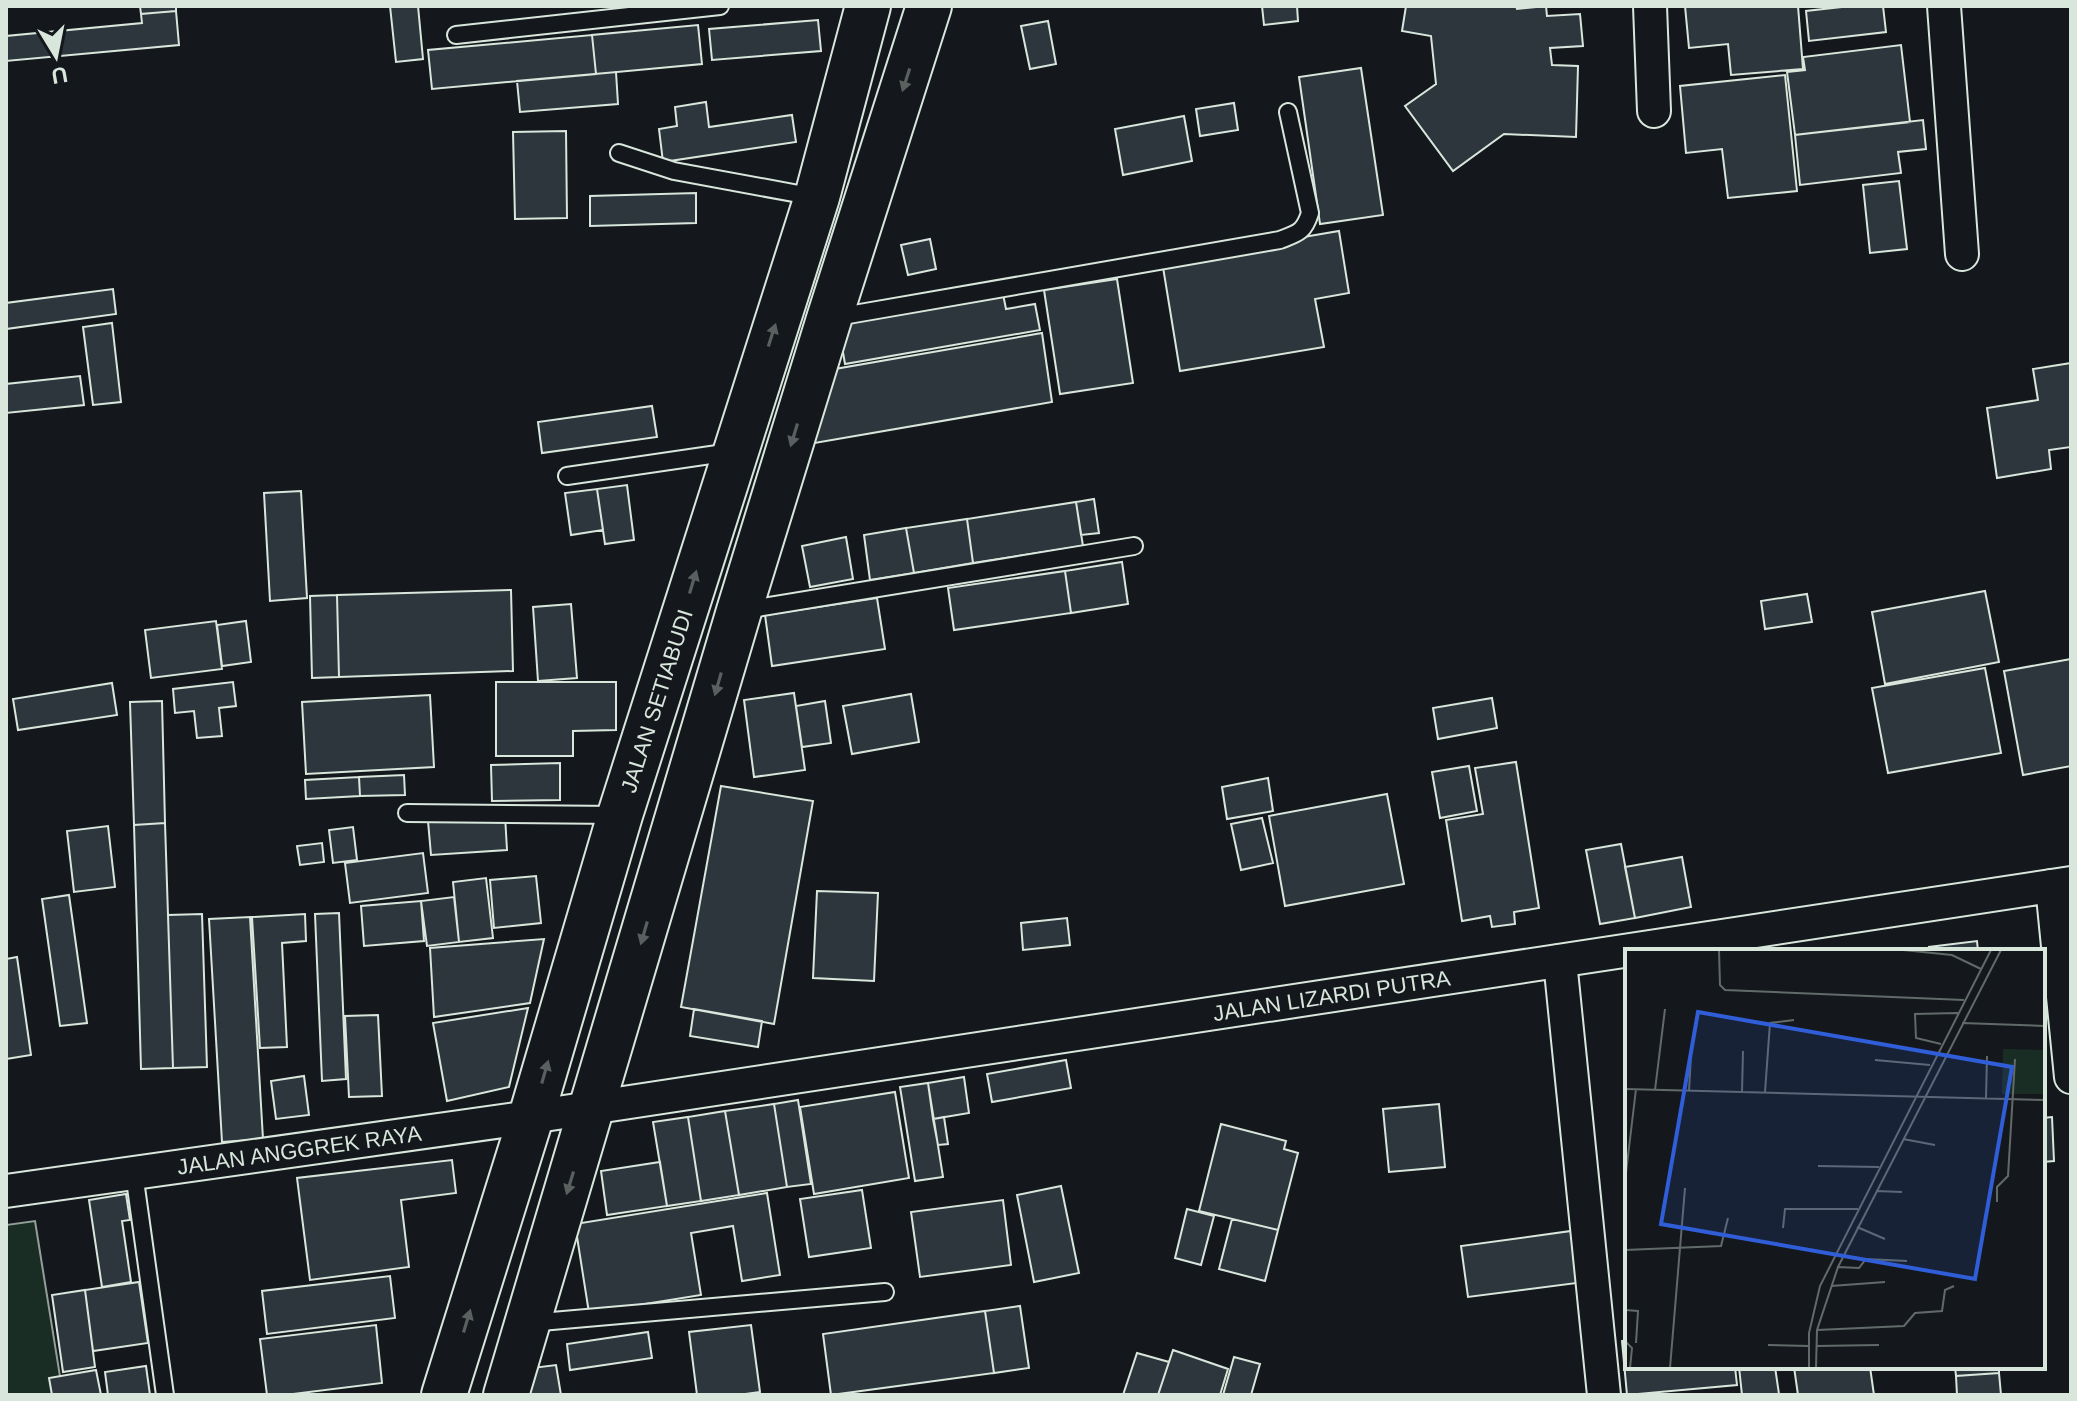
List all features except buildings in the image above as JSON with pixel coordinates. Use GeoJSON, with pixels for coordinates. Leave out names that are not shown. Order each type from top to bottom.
{"type":"FeatureCollection","features":[{"type":"Feature","properties":{"kind":"main road","name":"JALAN SETIABUDI"},"geometry":{"type":"LineString","coordinates":[[444,1395],[531,1117],[620,815],[817,197],[868,6]]}},
{"type":"Feature","properties":{"kind":"main road"},"geometry":{"type":"LineString","coordinates":[[506,1395],[739,611],[929,6]]}},
{"type":"Feature","properties":{"kind":"street"},"geometry":{"type":"LineString","coordinates":[[1650,6],[1654,111]]}},
{"type":"Feature","properties":{"kind":"street"},"geometry":{"type":"LineString","coordinates":[[1944,6],[1962,254]]}},
{"type":"Feature","properties":{"kind":"street"},"geometry":{"type":"LineString","coordinates":[[2061,884],[2071,1077]]}},
{"type":"Feature","properties":{"kind":"street","name":"JALAN LIZARDI PUTRA"},"geometry":{"type":"LineString","coordinates":[[1670,949],[2061,884]]}},
{"type":"Feature","properties":{"kind":"street","name":"JALAN LIZARDI PUTRA"},"geometry":{"type":"LineString","coordinates":[[593,1108],[1560,961],[1625,954]]}},
{"type":"Feature","properties":{"kind":"street"},"geometry":{"type":"LineString","coordinates":[[1560,961],[1604,1395]]}},
{"type":"Feature","properties":{"kind":"street","name":"JALAN ANGGREK RAYA"},"geometry":{"type":"LineString","coordinates":[[6,1191],[593,1108]]}},
{"type":"Feature","properties":{"kind":"lane"},"geometry":{"type":"LineString","coordinates":[[456,35],[720,6]]}},
{"type":"Feature","properties":{"kind":"lane"},"geometry":{"type":"LineString","coordinates":[[829,319],[1280,240],[1298,234],[1306,226],[1310,213],[1288,112]]}},
{"type":"Feature","properties":{"kind":"lane"},"geometry":{"type":"LineString","coordinates":[[619,153],[674,171],[817,197]]}},
{"type":"Feature","properties":{"kind":"lane"},"geometry":{"type":"LineString","coordinates":[[567,476],[735,452]]}},
{"type":"Feature","properties":{"kind":"lane"},"geometry":{"type":"LineString","coordinates":[[739,611],[1134,546]]}},
{"type":"Feature","properties":{"kind":"lane"},"geometry":{"type":"LineString","coordinates":[[407,813],[620,815]]}},
{"type":"Feature","properties":{"kind":"lane"},"geometry":{"type":"LineString","coordinates":[[134,1173],[165,1395]]}},
{"type":"Feature","properties":{"kind":"lane"},"geometry":{"type":"LineString","coordinates":[[527,1324],[885,1292]]}},
{"type":"Feature","properties":{"kind":"green space"},"geometry":{"type":"Polygon","coordinates":[[[35,1221],[63,1395],[6,1395],[6,1225],[35,1221]]]}}]}
